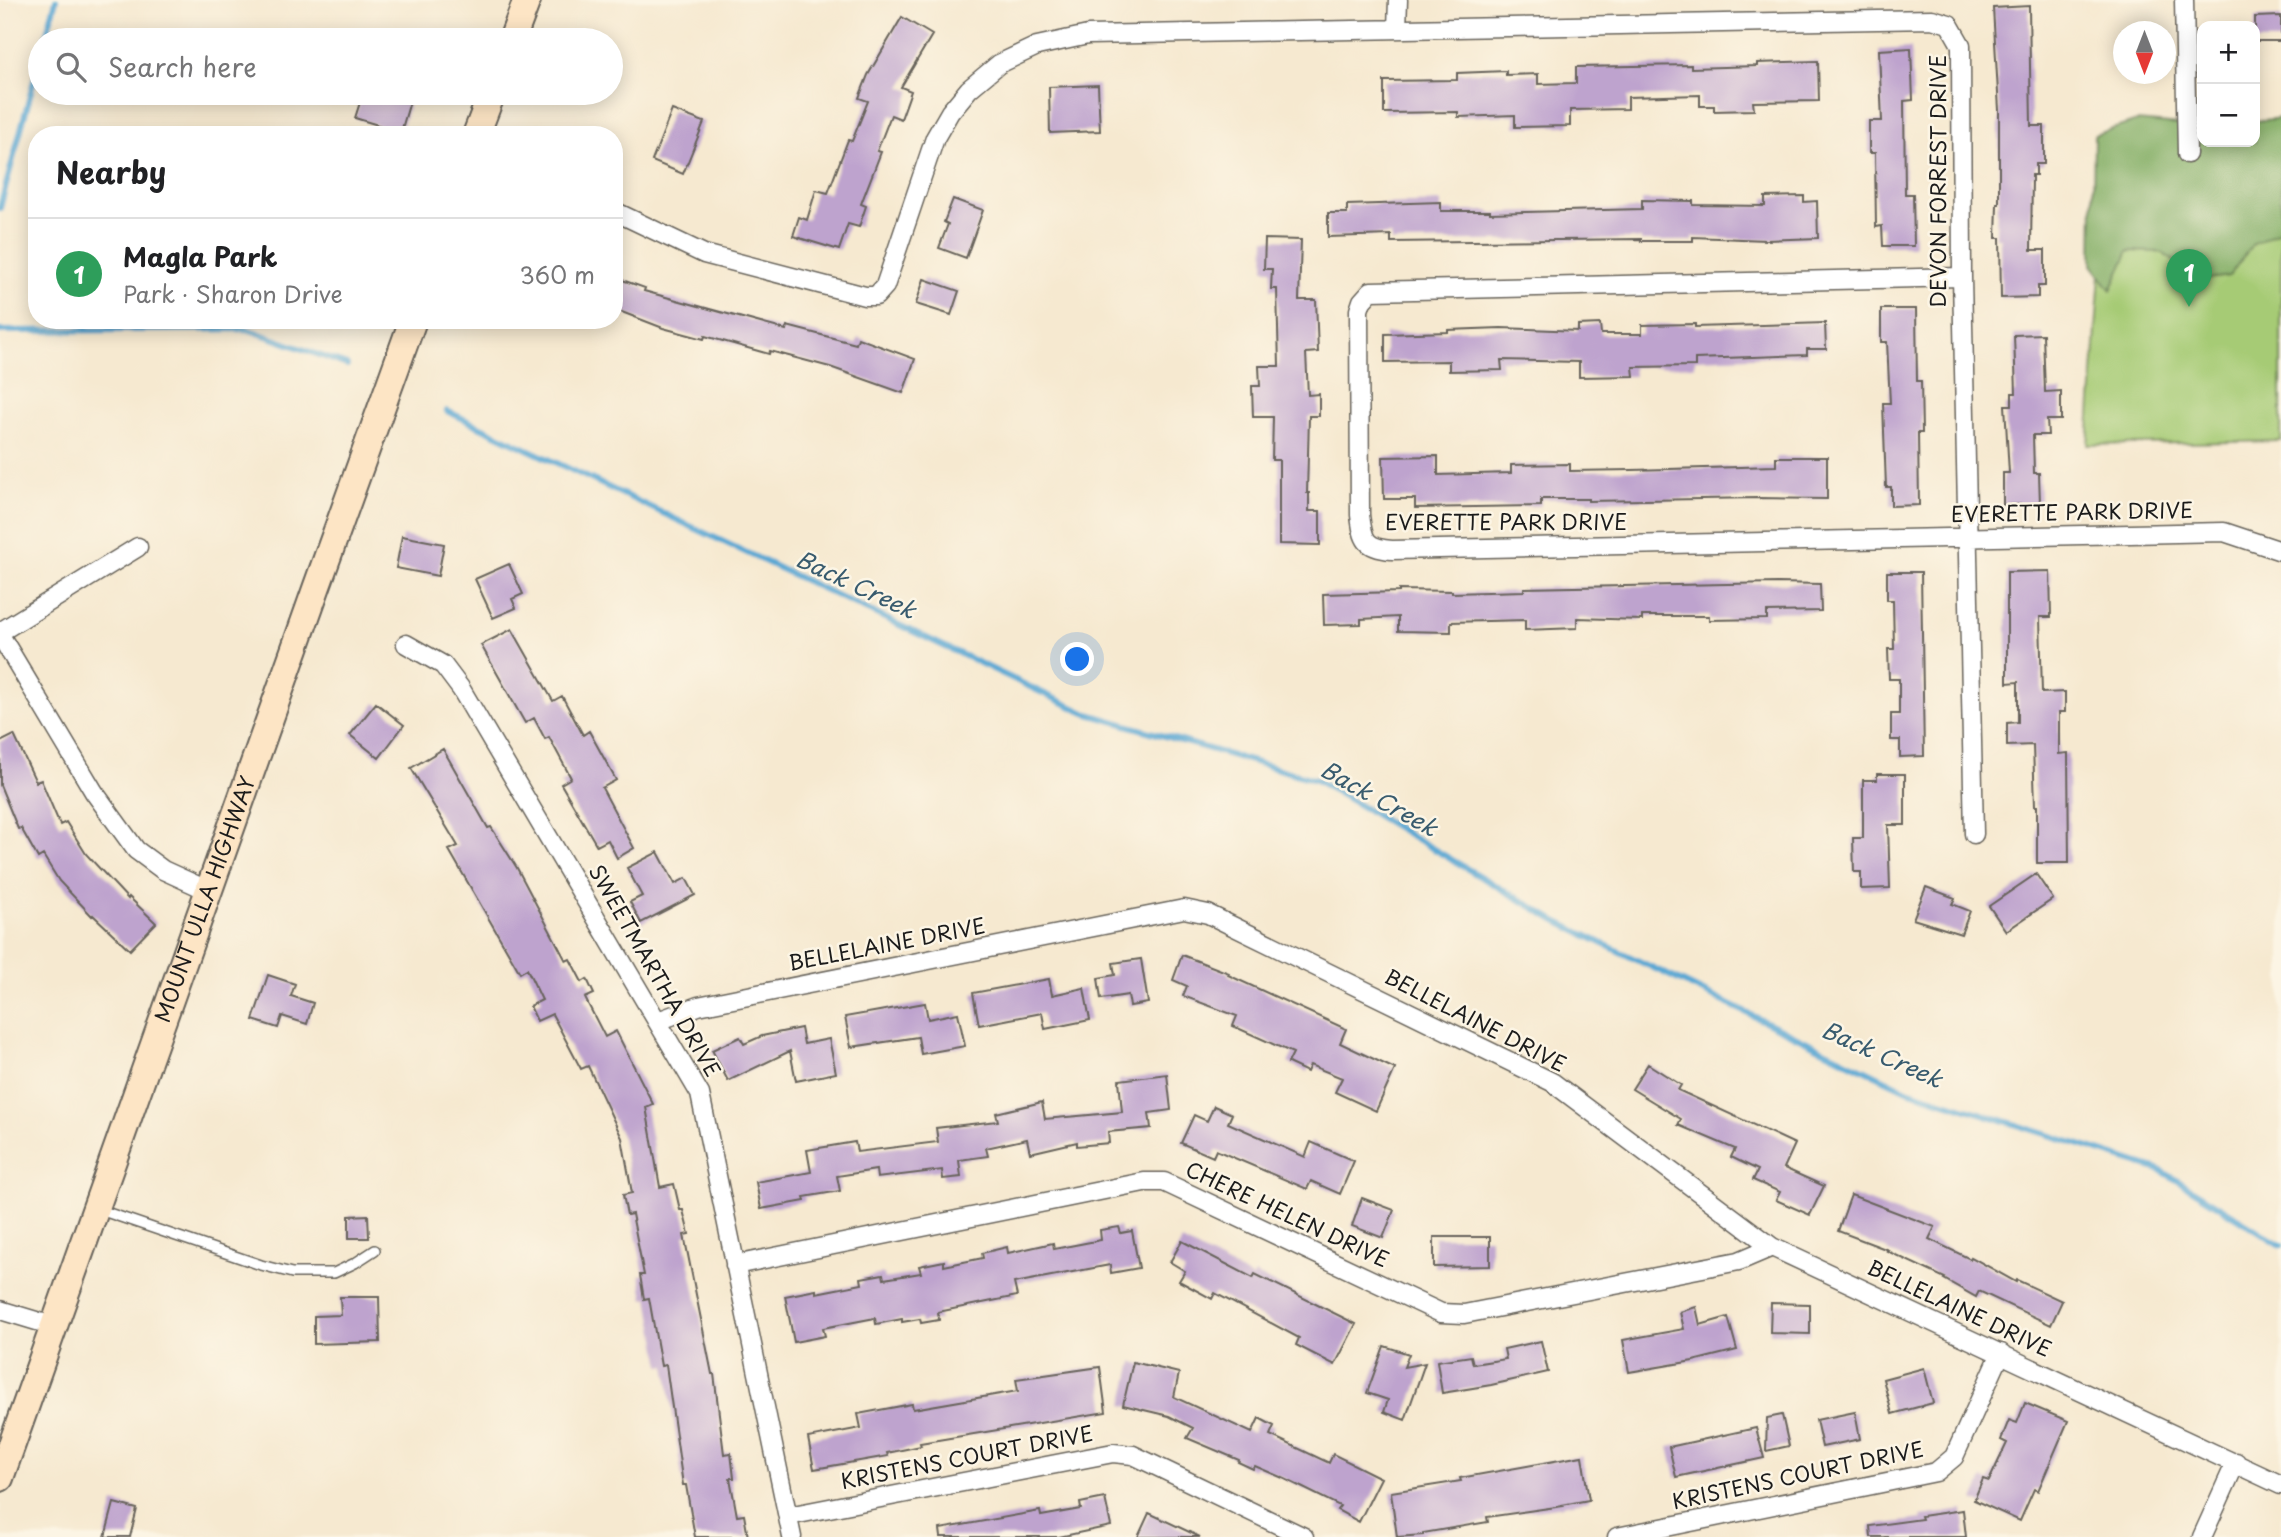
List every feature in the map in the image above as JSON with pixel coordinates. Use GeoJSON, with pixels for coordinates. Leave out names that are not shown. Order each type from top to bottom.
{"type":"FeatureCollection","features":[{"type":"Feature","properties":{"kind":"main road"},"geometry":{"type":"LineString","coordinates":[[517,28],[527,2]]}},
{"type":"Feature","properties":{"kind":"main road"},"geometry":{"type":"LineString","coordinates":[[479,126],[487,105]]}},
{"type":"Feature","properties":{"kind":"main road","name":"MOUNT ULLA HIGHWAY"},"geometry":{"type":"LineString","coordinates":[[0,1478],[410,329]]}},
{"type":"Feature","properties":{"kind":"street"},"geometry":{"type":"LineString","coordinates":[[1397,28],[1398,0]]}},
{"type":"Feature","properties":{"kind":"street"},"geometry":{"type":"LineString","coordinates":[[2184,0],[2187,154]]}},
{"type":"Feature","properties":{"kind":"street","name":"DEVON FORREST DRIVE"},"geometry":{"type":"LineString","coordinates":[[623,215],[704,254],[864,296],[876,296],[885,286],[935,138],[950,112],[969,89],[999,64],[1037,46],[1088,36],[1397,28],[1933,19],[1950,24],[1961,45],[1962,277],[1974,834]]}},
{"type":"Feature","properties":{"kind":"street","name":"EVERETTE PARK DRIVE"},"geometry":{"type":"LineString","coordinates":[[1962,277],[1371,291],[1362,301],[1359,310],[1362,532],[1366,541],[1377,549],[1392,550],[2224,532],[2281,551]]}},
{"type":"Feature","properties":{"kind":"street"},"geometry":{"type":"LineString","coordinates":[[138,547],[0,634],[94,792],[135,850],[163,870],[209,891]]}},
{"type":"Feature","properties":{"kind":"street","name":"SWEETMARTHA DRIVE"},"geometry":{"type":"LineString","coordinates":[[406,644],[443,665],[461,689],[700,1094],[792,1537]]}},
{"type":"Feature","properties":{"kind":"street","name":"BELLELAINE DRIVE"},"geometry":{"type":"LineString","coordinates":[[658,1021],[698,1006],[1184,909],[1208,914],[1552,1082],[1772,1247],[2281,1485]]}},
{"type":"Feature","properties":{"kind":"street","name":"CHERE HELEN DRIVE"},"geometry":{"type":"LineString","coordinates":[[735,1265],[1144,1182],[1164,1182],[1441,1313],[1464,1314],[1725,1264],[1772,1247]]}},
{"type":"Feature","properties":{"kind":"street"},"geometry":{"type":"LineString","coordinates":[[0,1310],[53,1326]]}},
{"type":"Feature","properties":{"kind":"street","name":"KRISTENS COURT DRIVE"},"geometry":{"type":"LineString","coordinates":[[1617,1537],[1936,1472],[1954,1457],[2001,1353]]}},
{"type":"Feature","properties":{"kind":"street","name":"KRISTENS COURT DRIVE"},"geometry":{"type":"LineString","coordinates":[[788,1516],[1113,1453],[1133,1455],[1304,1537]]}},
{"type":"Feature","properties":{"kind":"street"},"geometry":{"type":"LineString","coordinates":[[2202,1537],[2236,1462]]}},
{"type":"Feature","properties":{"kind":"lane"},"geometry":{"type":"LineString","coordinates":[[96,1209],[292,1273],[334,1273],[375,1250]]}},
{"type":"Feature","properties":{"kind":"green space"},"geometry":{"type":"Polygon","coordinates":[[[2281,118],[2281,230],[2252,245],[2229,276],[2203,280],[2160,252],[2129,251],[2111,290],[2092,265],[2094,135],[2137,121],[2197,127],[2197,147],[2260,147],[2260,120],[2281,118]]]}},
{"type":"Feature","properties":{"kind":"green space"},"geometry":{"type":"Polygon","coordinates":[[[2281,164],[2281,441],[2088,445],[2107,173],[2281,164]]]}},
{"type":"Feature","properties":{"kind":"building"},"geometry":{"type":"Polygon","coordinates":[[[2029,6],[2031,126],[2044,126],[2044,164],[2036,164],[2036,175],[2032,175],[2031,250],[2045,250],[2045,286],[2038,286],[2038,297],[2001,298],[2000,238],[1996,238],[1999,204],[1999,110],[1993,8],[2029,6]]]}},
{"type":"Feature","properties":{"kind":"building"},"geometry":{"type":"Polygon","coordinates":[[[2281,16],[2281,41],[2260,41],[2260,21],[2255,21],[2255,17],[2281,16]]]}},
{"type":"Feature","properties":{"kind":"building"},"geometry":{"type":"Polygon","coordinates":[[[902,17],[932,35],[901,87],[911,91],[901,119],[891,115],[877,151],[881,152],[861,204],[866,206],[859,227],[848,224],[839,250],[793,236],[799,217],[807,220],[816,190],[828,193],[848,140],[852,141],[868,101],[859,98],[868,75],[902,17]]]}},
{"type":"Feature","properties":{"kind":"building"},"geometry":{"type":"Polygon","coordinates":[[[1911,48],[1913,100],[1904,101],[1905,194],[1913,194],[1914,246],[1883,246],[1882,226],[1876,227],[1875,153],[1869,153],[1869,121],[1882,121],[1879,50],[1911,48]]]}},
{"type":"Feature","properties":{"kind":"building"},"geometry":{"type":"Polygon","coordinates":[[[1818,61],[1819,101],[1753,102],[1754,110],[1714,111],[1714,106],[1700,106],[1700,95],[1628,97],[1628,109],[1570,110],[1570,126],[1515,127],[1515,115],[1458,117],[1458,112],[1384,113],[1384,81],[1457,80],[1457,73],[1506,71],[1506,75],[1538,74],[1538,84],[1576,83],[1576,67],[1691,65],[1691,68],[1818,61]]]}},
{"type":"Feature","properties":{"kind":"building"},"geometry":{"type":"Polygon","coordinates":[[[1098,85],[1100,131],[1050,133],[1049,87],[1098,85]]]}},
{"type":"Feature","properties":{"kind":"building"},"geometry":{"type":"Polygon","coordinates":[[[359,105],[409,105],[403,126],[381,126],[355,118],[359,105]]]}},
{"type":"Feature","properties":{"kind":"building"},"geometry":{"type":"Polygon","coordinates":[[[672,110],[704,122],[683,174],[652,161],[672,110]]]}},
{"type":"Feature","properties":{"kind":"building"},"geometry":{"type":"Polygon","coordinates":[[[1804,196],[1804,202],[1817,201],[1818,238],[1766,240],[1693,237],[1693,241],[1641,239],[1391,242],[1391,235],[1328,237],[1328,213],[1347,213],[1347,205],[1441,202],[1441,211],[1490,213],[1642,209],[1642,200],[1693,201],[1693,205],[1765,206],[1765,197],[1804,196]]]}},
{"type":"Feature","properties":{"kind":"building"},"geometry":{"type":"Polygon","coordinates":[[[953,199],[983,210],[966,258],[939,248],[948,224],[944,222],[953,199]]]}},
{"type":"Feature","properties":{"kind":"building"},"geometry":{"type":"Polygon","coordinates":[[[1265,239],[1301,240],[1299,300],[1316,300],[1318,352],[1306,353],[1308,395],[1319,394],[1319,416],[1309,416],[1307,493],[1309,511],[1320,511],[1320,545],[1279,544],[1279,460],[1272,460],[1273,417],[1253,417],[1252,386],[1260,386],[1259,366],[1279,366],[1277,289],[1271,289],[1272,269],[1264,269],[1265,239]]]}},
{"type":"Feature","properties":{"kind":"building"},"geometry":{"type":"Polygon","coordinates":[[[924,279],[959,291],[951,315],[916,304],[924,279]]]}},
{"type":"Feature","properties":{"kind":"building"},"geometry":{"type":"Polygon","coordinates":[[[623,280],[645,288],[644,291],[786,330],[787,326],[856,344],[858,338],[915,359],[903,393],[830,367],[663,328],[623,312],[623,280]]]}},
{"type":"Feature","properties":{"kind":"building"},"geometry":{"type":"Polygon","coordinates":[[[1881,309],[1916,309],[1917,381],[1921,381],[1922,433],[1918,433],[1919,505],[1891,506],[1891,487],[1886,487],[1883,403],[1890,403],[1887,342],[1881,342],[1881,309]]]}},
{"type":"Feature","properties":{"kind":"building"},"geometry":{"type":"Polygon","coordinates":[[[1825,323],[1826,349],[1807,349],[1807,355],[1695,359],[1695,366],[1633,367],[1634,376],[1579,377],[1579,362],[1501,360],[1502,370],[1449,371],[1449,361],[1385,362],[1385,334],[1501,328],[1578,331],[1578,325],[1600,324],[1601,334],[1642,334],[1642,325],[1695,324],[1695,327],[1825,323]]]}},
{"type":"Feature","properties":{"kind":"building"},"geometry":{"type":"Polygon","coordinates":[[[2043,334],[2045,392],[2061,391],[2061,420],[2047,420],[2048,435],[2033,435],[2034,473],[2039,473],[2040,504],[2003,505],[2003,473],[2009,473],[2005,405],[2012,405],[2012,393],[2016,393],[2014,335],[2043,334]]]}},
{"type":"Feature","properties":{"kind":"building"},"geometry":{"type":"Polygon","coordinates":[[[1438,456],[1438,475],[1511,473],[1511,465],[1570,464],[1570,471],[1776,466],[1776,457],[1827,457],[1827,499],[1541,499],[1541,506],[1415,508],[1415,499],[1384,499],[1383,457],[1438,456]]]}},
{"type":"Feature","properties":{"kind":"building"},"geometry":{"type":"Polygon","coordinates":[[[402,536],[444,544],[438,576],[396,568],[402,536]]]}},
{"type":"Feature","properties":{"kind":"building"},"geometry":{"type":"Polygon","coordinates":[[[509,564],[523,594],[512,599],[516,608],[493,618],[475,579],[509,564]]]}},
{"type":"Feature","properties":{"kind":"building"},"geometry":{"type":"Polygon","coordinates":[[[2050,571],[2051,617],[2040,617],[2042,693],[2065,692],[2065,712],[2059,712],[2059,754],[2068,753],[2069,863],[2037,863],[2033,745],[2007,746],[2007,723],[2018,722],[2018,682],[2007,683],[2007,572],[2050,571]]]}},
{"type":"Feature","properties":{"kind":"building"},"geometry":{"type":"Polygon","coordinates":[[[1887,572],[1921,572],[1924,756],[1900,757],[1900,740],[1891,740],[1891,714],[1899,714],[1899,679],[1889,679],[1888,649],[1894,649],[1893,600],[1887,600],[1887,572]]]}},
{"type":"Feature","properties":{"kind":"building"},"geometry":{"type":"Polygon","coordinates":[[[1820,584],[1821,611],[1767,612],[1767,619],[1709,620],[1709,616],[1642,616],[1642,620],[1577,618],[1577,628],[1525,630],[1525,620],[1451,622],[1451,632],[1398,631],[1398,617],[1361,619],[1361,624],[1324,625],[1323,594],[1399,590],[1452,593],[1524,591],[1524,588],[1820,584]]]}},
{"type":"Feature","properties":{"kind":"building"},"geometry":{"type":"Polygon","coordinates":[[[512,629],[553,701],[562,696],[583,735],[589,731],[616,780],[602,788],[634,848],[617,858],[608,840],[597,846],[561,784],[571,778],[549,737],[545,739],[534,718],[525,723],[481,645],[512,629]]]}},
{"type":"Feature","properties":{"kind":"building"},"geometry":{"type":"Polygon","coordinates":[[[376,703],[404,725],[379,758],[350,735],[376,703]]]}},
{"type":"Feature","properties":{"kind":"building"},"geometry":{"type":"Polygon","coordinates":[[[14,735],[36,782],[41,780],[60,825],[66,822],[86,854],[128,899],[129,897],[156,923],[130,950],[92,916],[59,881],[43,855],[38,858],[21,828],[18,829],[0,785],[0,742],[14,735]]]}},
{"type":"Feature","properties":{"kind":"building"},"geometry":{"type":"Polygon","coordinates":[[[443,749],[488,828],[491,827],[517,868],[566,961],[570,959],[582,982],[587,979],[594,994],[585,998],[605,1037],[616,1031],[653,1104],[646,1107],[660,1187],[674,1184],[680,1210],[683,1210],[689,1234],[684,1235],[714,1374],[724,1454],[731,1453],[734,1478],[730,1478],[737,1516],[744,1515],[748,1537],[695,1537],[686,1485],[683,1485],[666,1365],[661,1366],[649,1298],[644,1299],[640,1275],[644,1275],[632,1214],[627,1215],[623,1195],[632,1193],[622,1138],[588,1066],[581,1069],[552,1014],[537,1021],[530,1006],[542,1000],[527,969],[520,973],[449,850],[458,846],[411,768],[443,749]]]}},
{"type":"Feature","properties":{"kind":"building"},"geometry":{"type":"Polygon","coordinates":[[[1877,774],[1905,774],[1905,825],[1888,825],[1890,888],[1861,889],[1861,872],[1854,872],[1853,838],[1863,838],[1863,780],[1877,780],[1877,774]]]}},
{"type":"Feature","properties":{"kind":"building"},"geometry":{"type":"Polygon","coordinates":[[[658,852],[675,884],[686,878],[695,895],[641,923],[630,902],[642,896],[627,868],[658,852]]]}},
{"type":"Feature","properties":{"kind":"building"},"geometry":{"type":"Polygon","coordinates":[[[2036,874],[2053,899],[2006,931],[1989,906],[2036,874]]]}},
{"type":"Feature","properties":{"kind":"building"},"geometry":{"type":"Polygon","coordinates":[[[1926,887],[1955,898],[1952,904],[1970,911],[1961,934],[1913,919],[1926,887]]]}},
{"type":"Feature","properties":{"kind":"building"},"geometry":{"type":"Polygon","coordinates":[[[1182,955],[1229,973],[1228,975],[1346,1029],[1340,1043],[1395,1069],[1376,1111],[1335,1092],[1342,1078],[1310,1065],[1307,1072],[1288,1063],[1293,1053],[1233,1026],[1237,1016],[1183,996],[1187,986],[1173,980],[1182,955]]]}},
{"type":"Feature","properties":{"kind":"building"},"geometry":{"type":"Polygon","coordinates":[[[1141,959],[1148,1003],[1130,1006],[1128,995],[1101,999],[1098,978],[1115,975],[1113,963],[1141,959]]]}},
{"type":"Feature","properties":{"kind":"building"},"geometry":{"type":"Polygon","coordinates":[[[268,975],[295,984],[291,996],[313,1003],[307,1024],[282,1016],[278,1028],[253,1020],[268,975]]]}},
{"type":"Feature","properties":{"kind":"building"},"geometry":{"type":"Polygon","coordinates":[[[1049,979],[1052,995],[1084,988],[1090,1020],[1045,1029],[1042,1013],[979,1025],[973,993],[1049,979]]]}},
{"type":"Feature","properties":{"kind":"building"},"geometry":{"type":"Polygon","coordinates":[[[925,1003],[928,1019],[958,1013],[965,1046],[921,1054],[918,1037],[851,1047],[845,1017],[925,1003]]]}},
{"type":"Feature","properties":{"kind":"building"},"geometry":{"type":"Polygon","coordinates":[[[801,1028],[804,1044],[829,1039],[836,1073],[796,1081],[790,1051],[728,1081],[712,1050],[740,1037],[744,1044],[762,1036],[801,1028]]]}},
{"type":"Feature","properties":{"kind":"building"},"geometry":{"type":"Polygon","coordinates":[[[1648,1064],[1681,1085],[1678,1090],[1795,1144],[1784,1168],[1824,1186],[1810,1215],[1776,1200],[1780,1192],[1753,1180],[1758,1170],[1731,1157],[1735,1149],[1678,1125],[1681,1119],[1632,1089],[1648,1064]]]}},
{"type":"Feature","properties":{"kind":"building"},"geometry":{"type":"Polygon","coordinates":[[[1167,1074],[1171,1110],[1149,1113],[1151,1128],[1108,1132],[1109,1143],[1077,1146],[1077,1142],[1030,1153],[1027,1139],[986,1148],[988,1156],[959,1160],[961,1177],[943,1179],[942,1170],[877,1178],[876,1170],[837,1176],[840,1191],[804,1197],[805,1201],[761,1209],[756,1182],[811,1172],[807,1150],[855,1142],[857,1152],[938,1142],[936,1128],[998,1121],[996,1113],[1042,1102],[1045,1119],[1122,1112],[1119,1080],[1167,1074]]]}},
{"type":"Feature","properties":{"kind":"building"},"geometry":{"type":"Polygon","coordinates":[[[1214,1106],[1232,1114],[1228,1123],[1305,1157],[1311,1142],[1354,1161],[1340,1194],[1311,1181],[1307,1189],[1216,1150],[1213,1157],[1181,1143],[1194,1115],[1207,1121],[1214,1106]]]}},
{"type":"Feature","properties":{"kind":"building"},"geometry":{"type":"Polygon","coordinates":[[[1851,1195],[1935,1227],[1929,1239],[1970,1259],[1971,1257],[2016,1282],[2017,1280],[2062,1301],[2051,1325],[1979,1291],[1976,1297],[1945,1278],[1888,1250],[1838,1231],[1851,1195]]]}},
{"type":"Feature","properties":{"kind":"building"},"geometry":{"type":"Polygon","coordinates":[[[1362,1198],[1394,1210],[1383,1238],[1352,1226],[1362,1198]]]}},
{"type":"Feature","properties":{"kind":"building"},"geometry":{"type":"Polygon","coordinates":[[[368,1215],[369,1238],[349,1238],[349,1216],[368,1215]]]}},
{"type":"Feature","properties":{"kind":"building"},"geometry":{"type":"Polygon","coordinates":[[[1119,1227],[1121,1233],[1132,1231],[1139,1268],[1111,1273],[1110,1265],[1014,1283],[1017,1296],[938,1312],[939,1320],[921,1323],[920,1319],[902,1322],[902,1319],[876,1324],[875,1318],[823,1328],[825,1336],[794,1342],[785,1296],[862,1284],[861,1278],[883,1274],[884,1279],[921,1273],[919,1266],[944,1261],[944,1266],[983,1258],[982,1253],[1007,1247],[1008,1253],[1053,1243],[1054,1249],[1101,1240],[1100,1230],[1119,1227]]]}},
{"type":"Feature","properties":{"kind":"building"},"geometry":{"type":"Polygon","coordinates":[[[1434,1237],[1490,1237],[1490,1266],[1434,1267],[1434,1237]]]}},
{"type":"Feature","properties":{"kind":"building"},"geometry":{"type":"Polygon","coordinates":[[[1182,1241],[1253,1278],[1255,1274],[1356,1324],[1335,1365],[1296,1345],[1299,1338],[1215,1293],[1212,1299],[1179,1281],[1185,1271],[1170,1262],[1182,1241]]]}},
{"type":"Feature","properties":{"kind":"building"},"geometry":{"type":"Polygon","coordinates":[[[340,1297],[379,1297],[380,1342],[314,1344],[314,1316],[341,1315],[340,1297]]]}},
{"type":"Feature","properties":{"kind":"building"},"geometry":{"type":"Polygon","coordinates":[[[1771,1303],[1810,1304],[1810,1334],[1770,1333],[1771,1303]]]}},
{"type":"Feature","properties":{"kind":"building"},"geometry":{"type":"Polygon","coordinates":[[[1696,1307],[1700,1325],[1728,1317],[1737,1350],[1629,1372],[1623,1340],[1684,1329],[1680,1312],[1696,1307]]]}},
{"type":"Feature","properties":{"kind":"building"},"geometry":{"type":"Polygon","coordinates":[[[1541,1341],[1548,1372],[1442,1393],[1437,1361],[1471,1356],[1473,1364],[1506,1359],[1504,1349],[1541,1341]]]}},
{"type":"Feature","properties":{"kind":"building"},"geometry":{"type":"Polygon","coordinates":[[[1384,1346],[1409,1354],[1404,1367],[1425,1363],[1405,1420],[1384,1412],[1388,1400],[1367,1393],[1384,1346]]]}},
{"type":"Feature","properties":{"kind":"building"},"geometry":{"type":"Polygon","coordinates":[[[1133,1362],[1179,1373],[1174,1397],[1252,1433],[1259,1418],[1274,1426],[1270,1435],[1329,1463],[1333,1454],[1381,1478],[1359,1522],[1337,1510],[1340,1506],[1285,1479],[1255,1466],[1253,1469],[1238,1462],[1239,1460],[1187,1438],[1193,1428],[1169,1416],[1123,1405],[1133,1362]]]}},
{"type":"Feature","properties":{"kind":"building"},"geometry":{"type":"Polygon","coordinates":[[[1100,1367],[1106,1412],[920,1443],[921,1446],[887,1453],[888,1456],[814,1469],[808,1438],[861,1428],[858,1414],[912,1404],[913,1409],[1018,1391],[1016,1379],[1100,1367]]]}},
{"type":"Feature","properties":{"kind":"building"},"geometry":{"type":"Polygon","coordinates":[[[1924,1368],[1933,1403],[1892,1414],[1883,1379],[1924,1368]]]}},
{"type":"Feature","properties":{"kind":"building"},"geometry":{"type":"Polygon","coordinates":[[[2025,1403],[2068,1421],[2038,1491],[2034,1489],[2020,1521],[1974,1500],[1983,1479],[1989,1481],[2007,1443],[2001,1440],[2009,1420],[2017,1423],[2025,1403]]]}},
{"type":"Feature","properties":{"kind":"building"},"geometry":{"type":"Polygon","coordinates":[[[1855,1412],[1860,1439],[1822,1447],[1816,1420],[1855,1412]]]}},
{"type":"Feature","properties":{"kind":"building"},"geometry":{"type":"Polygon","coordinates":[[[1782,1415],[1789,1446],[1766,1451],[1767,1418],[1782,1415]]]}},
{"type":"Feature","properties":{"kind":"building"},"geometry":{"type":"Polygon","coordinates":[[[1756,1428],[1764,1458],[1676,1477],[1669,1447],[1756,1428]]]}},
{"type":"Feature","properties":{"kind":"building"},"geometry":{"type":"Polygon","coordinates":[[[1582,1456],[1589,1500],[1487,1517],[1488,1522],[1423,1535],[1397,1537],[1391,1492],[1461,1481],[1460,1478],[1582,1456]]]}},
{"type":"Feature","properties":{"kind":"building"},"geometry":{"type":"Polygon","coordinates":[[[1105,1498],[1111,1526],[1059,1537],[941,1537],[940,1529],[1040,1511],[1041,1516],[1081,1509],[1080,1503],[1105,1498]]]}},
{"type":"Feature","properties":{"kind":"building"},"geometry":{"type":"Polygon","coordinates":[[[114,1503],[137,1509],[130,1537],[105,1537],[114,1503]]]}},
{"type":"Feature","properties":{"kind":"building"},"geometry":{"type":"Polygon","coordinates":[[[1963,1510],[1966,1537],[1871,1537],[1870,1526],[1963,1510]]]}},
{"type":"Feature","properties":{"kind":"building"},"geometry":{"type":"Polygon","coordinates":[[[1149,1513],[1200,1537],[1138,1537],[1149,1513]]]}},
{"type":"Feature","properties":{"kind":"waterway"},"geometry":{"type":"LineString","coordinates":[[48,28],[56,0]]}},
{"type":"Feature","properties":{"kind":"waterway"},"geometry":{"type":"LineString","coordinates":[[0,208],[28,103]]}},
{"type":"Feature","properties":{"kind":"waterway","name":"Back Creek"},"geometry":{"type":"LineString","coordinates":[[0,331],[247,329],[347,365]]}},
{"type":"Feature","properties":{"kind":"waterway","name":"Back Creek"},"geometry":{"type":"LineString","coordinates":[[447,411],[1085,713],[1316,780],[1556,921],[1907,1090],[2162,1171],[2281,1245]]}},
{"type":"Feature","properties":{"kind":"place","name":"Magla Park"},"geometry":{"type":"Point","coordinates":[2189,307]}}]}
